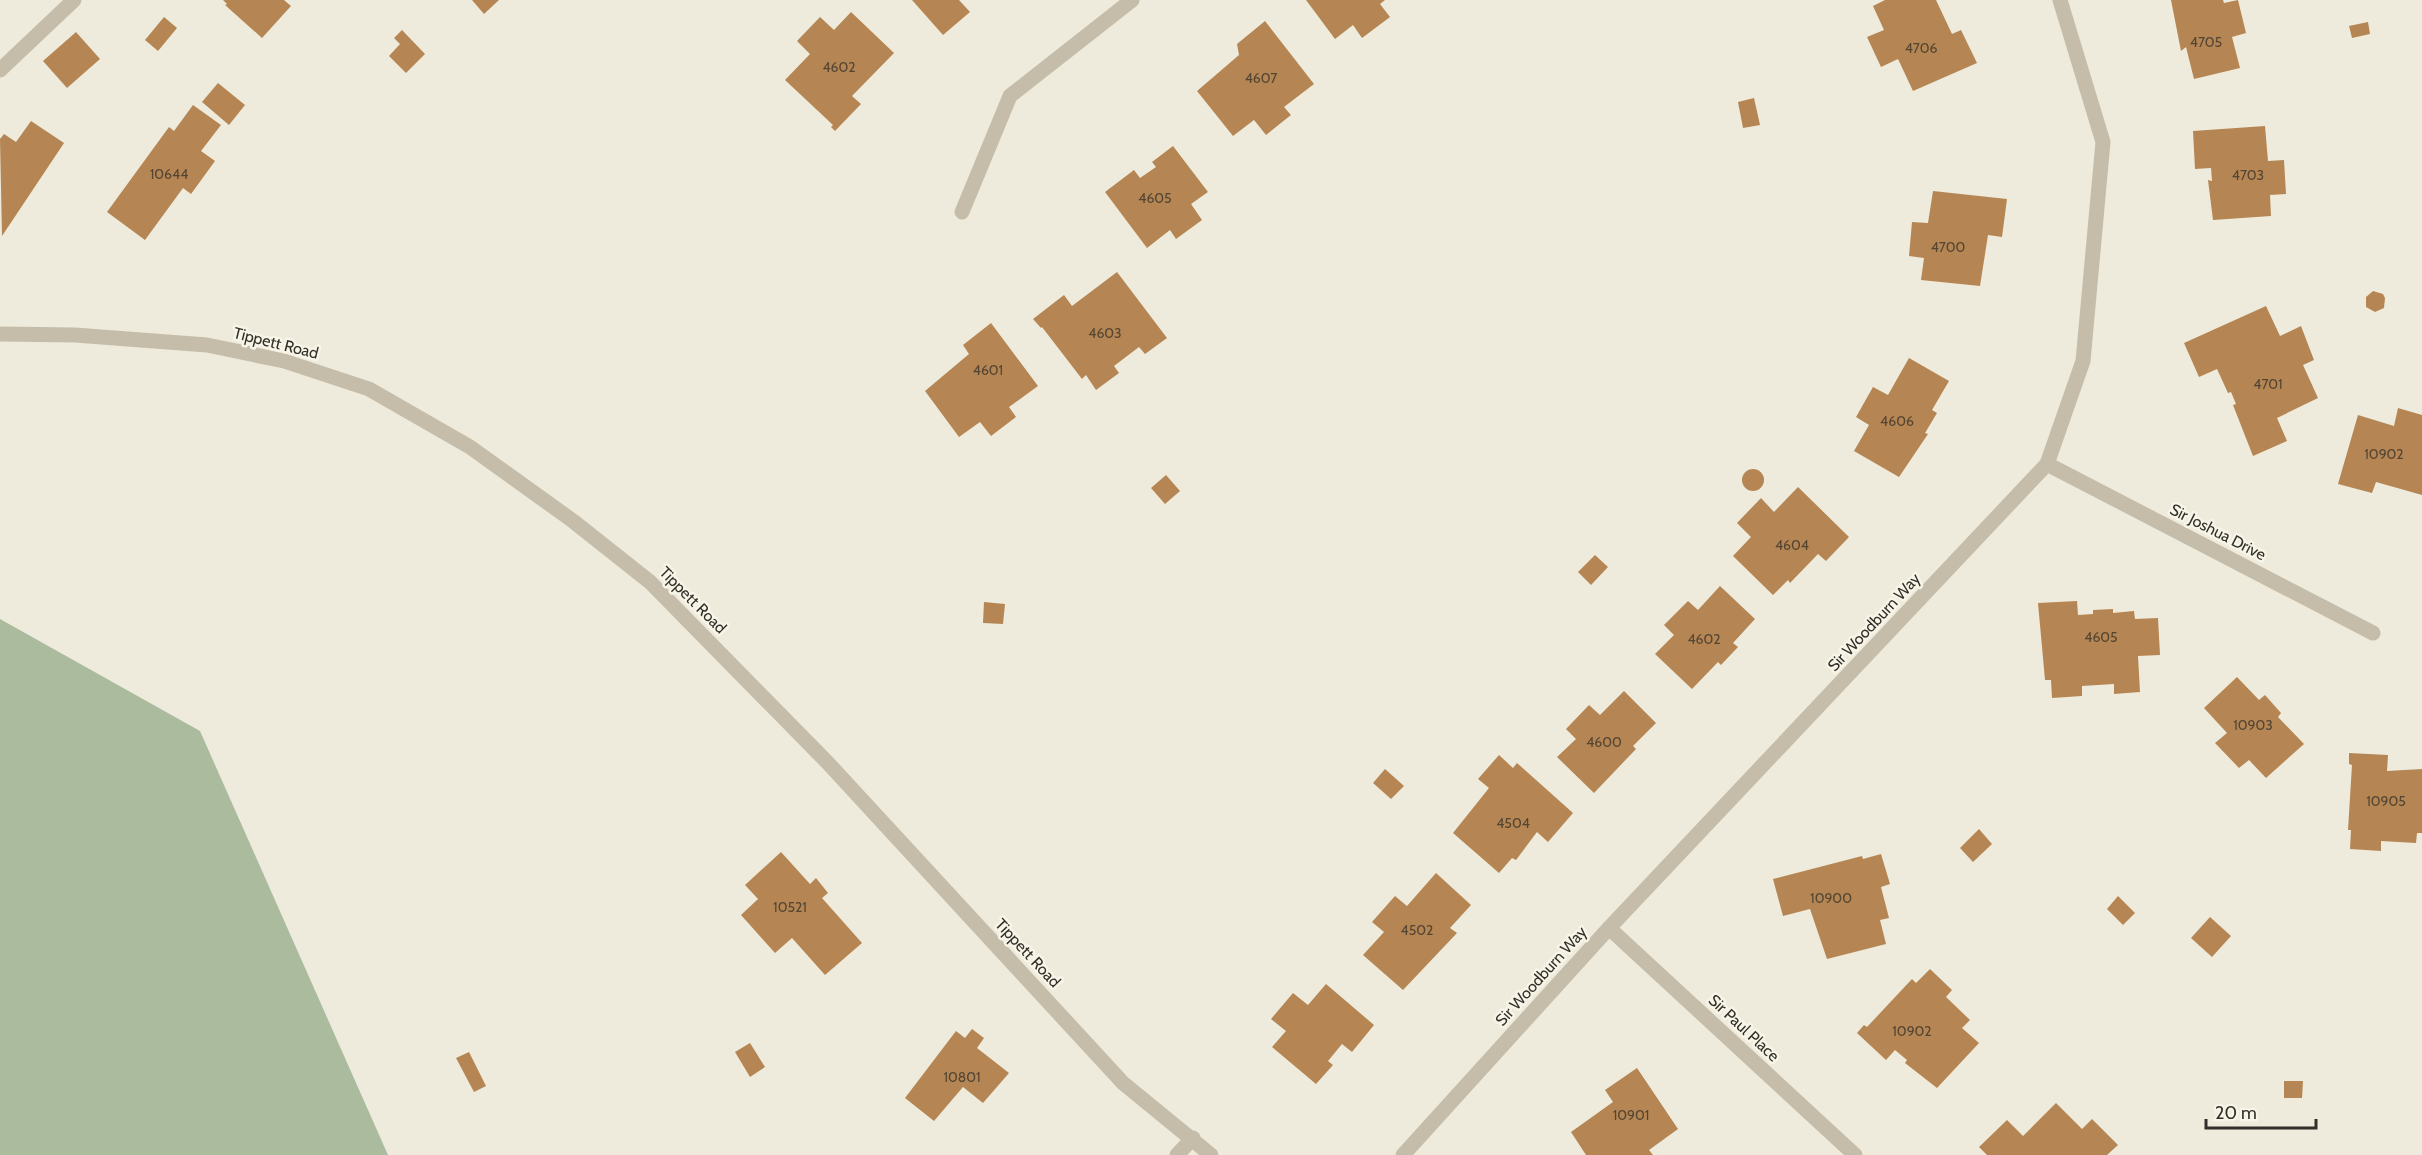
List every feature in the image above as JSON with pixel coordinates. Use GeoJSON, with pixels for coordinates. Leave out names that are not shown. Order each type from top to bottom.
{"type":"FeatureCollection","features":[{"type":"Feature","properties":{"kind":"street"},"geometry":{"type":"LineString","coordinates":[[0,70],[74,0]]}},
{"type":"Feature","properties":{"kind":"street"},"geometry":{"type":"LineString","coordinates":[[962,212],[1010,96],[1132,0]]}},
{"type":"Feature","properties":{"kind":"street","name":"Sir Woodburn Way"},"geometry":{"type":"LineString","coordinates":[[1403,1155],[1609,928],[2047,464],[2083,361],[2103,142],[2060,0]]}},
{"type":"Feature","properties":{"kind":"street","name":"Tippett Road"},"geometry":{"type":"LineString","coordinates":[[0,334],[75,335],[207,345],[284,361],[369,389],[470,447],[573,521],[650,582],[827,762],[1123,1083],[1211,1155]]}},
{"type":"Feature","properties":{"kind":"street","name":"Sir Joshua Drive"},"geometry":{"type":"LineString","coordinates":[[2047,464],[2373,633]]}},
{"type":"Feature","properties":{"kind":"street","name":"Sir Paul Place"},"geometry":{"type":"LineString","coordinates":[[1609,928],[1855,1155]]}},
{"type":"Feature","properties":{"kind":"street"},"geometry":{"type":"LineString","coordinates":[[1177,1155],[1193,1138]]}},
{"type":"Feature","properties":{"kind":"green space"},"geometry":{"type":"Polygon","coordinates":[[[0,619],[200,731],[388,1155],[0,1155],[0,619]]]}},
{"type":"Feature","properties":{"kind":"building"},"geometry":{"type":"Polygon","coordinates":[[[223,0],[284,0],[291,6],[262,38],[225,5],[227,4],[223,0]]]}},
{"type":"Feature","properties":{"kind":"building"},"geometry":{"type":"Polygon","coordinates":[[[472,0],[499,0],[484,14],[472,0]]]}},
{"type":"Feature","properties":{"kind":"building"},"geometry":{"type":"Polygon","coordinates":[[[912,0],[959,0],[970,12],[943,35],[912,0]]]}},
{"type":"Feature","properties":{"kind":"building"},"geometry":{"type":"Polygon","coordinates":[[[1306,0],[1385,0],[1380,4],[1390,17],[1362,38],[1353,25],[1335,39],[1306,0]]]}},
{"type":"Feature","properties":{"kind":"building"},"geometry":{"type":"Polygon","coordinates":[[[1885,0],[1936,0],[1952,34],[1961,30],[1977,63],[1913,91],[1898,59],[1881,67],[1867,37],[1884,30],[1873,6],[1885,0]]]}},
{"type":"Feature","properties":{"kind":"building"},"geometry":{"type":"Polygon","coordinates":[[[2171,0],[2223,0],[2224,3],[2238,0],[2246,33],[2232,37],[2240,68],[2194,79],[2186,47],[2181,51],[2171,0]]]}},
{"type":"Feature","properties":{"kind":"building"},"geometry":{"type":"Polygon","coordinates":[[[851,12],[894,53],[852,96],[861,104],[835,131],[831,127],[833,125],[785,80],[810,54],[797,41],[820,17],[834,30],[851,12]]]}},
{"type":"Feature","properties":{"kind":"building"},"geometry":{"type":"Polygon","coordinates":[[[164,17],[177,28],[158,51],[145,40],[164,17]]]}},
{"type":"Feature","properties":{"kind":"building"},"geometry":{"type":"Polygon","coordinates":[[[1265,21],[1314,84],[1284,107],[1291,115],[1266,135],[1254,120],[1233,136],[1197,91],[1239,55],[1237,44],[1265,21]]]}},
{"type":"Feature","properties":{"kind":"building"},"geometry":{"type":"Polygon","coordinates":[[[2368,22],[2370,34],[2352,38],[2349,26],[2368,22]]]}},
{"type":"Feature","properties":{"kind":"building"},"geometry":{"type":"Polygon","coordinates":[[[402,30],[425,54],[406,73],[389,56],[400,44],[394,38],[402,30]]]}},
{"type":"Feature","properties":{"kind":"building"},"geometry":{"type":"Polygon","coordinates":[[[76,32],[100,59],[67,88],[43,61],[76,32]]]}},
{"type":"Feature","properties":{"kind":"building"},"geometry":{"type":"Polygon","coordinates":[[[218,83],[245,105],[229,125],[202,102],[218,83]]]}},
{"type":"Feature","properties":{"kind":"building"},"geometry":{"type":"Polygon","coordinates":[[[1754,98],[1760,125],[1743,128],[1738,102],[1754,98]]]}},
{"type":"Feature","properties":{"kind":"building"},"geometry":{"type":"Polygon","coordinates":[[[193,105],[221,125],[201,151],[215,161],[191,194],[183,188],[145,240],[107,212],[169,127],[174,131],[193,105]]]}},
{"type":"Feature","properties":{"kind":"building"},"geometry":{"type":"Polygon","coordinates":[[[31,121],[64,143],[2,236],[0,139],[4,134],[16,142],[31,121]]]}},
{"type":"Feature","properties":{"kind":"building"},"geometry":{"type":"Polygon","coordinates":[[[2265,126],[2268,161],[2284,160],[2286,194],[2270,195],[2271,216],[2213,220],[2208,180],[2212,181],[2211,168],[2195,169],[2193,131],[2265,126]]]}},
{"type":"Feature","properties":{"kind":"building"},"geometry":{"type":"Polygon","coordinates":[[[1173,146],[1208,192],[1191,204],[1202,220],[1176,239],[1170,230],[1147,248],[1105,192],[1134,170],[1140,178],[1156,167],[1152,162],[1173,146]]]}},
{"type":"Feature","properties":{"kind":"building"},"geometry":{"type":"Polygon","coordinates":[[[1933,191],[2007,199],[2002,237],[1988,235],[1980,286],[1921,280],[1924,258],[1909,256],[1912,222],[1928,223],[1933,191]]]}},
{"type":"Feature","properties":{"kind":"building"},"geometry":{"type":"Polygon","coordinates":[[[1117,272],[1167,338],[1145,354],[1139,347],[1114,366],[1119,373],[1096,390],[1086,375],[1082,379],[1042,327],[1033,319],[1064,295],[1072,306],[1117,272]]]}},
{"type":"Feature","properties":{"kind":"building"},"geometry":{"type":"Polygon","coordinates":[[[2373,291],[2383,294],[2385,298],[2384,308],[2375,312],[2366,307],[2366,297],[2373,291]]]}},
{"type":"Feature","properties":{"kind":"building"},"geometry":{"type":"Polygon","coordinates":[[[2266,306],[2280,336],[2301,326],[2314,360],[2303,365],[2318,398],[2277,418],[2287,441],[2253,456],[2233,405],[2236,404],[2217,369],[2199,377],[2184,343],[2266,306]]]}},
{"type":"Feature","properties":{"kind":"building"},"geometry":{"type":"Polygon","coordinates":[[[991,323],[1038,386],[1009,407],[1016,417],[991,436],[980,422],[959,437],[925,391],[969,354],[963,345],[991,323]]]}},
{"type":"Feature","properties":{"kind":"building"},"geometry":{"type":"Polygon","coordinates":[[[1909,358],[1949,381],[1932,410],[1937,413],[1925,433],[1928,434],[1899,477],[1854,451],[1869,425],[1856,417],[1873,387],[1888,395],[1909,358]]]}},
{"type":"Feature","properties":{"kind":"building"},"geometry":{"type":"Polygon","coordinates":[[[2398,408],[2422,415],[2422,495],[2376,482],[2372,493],[2338,484],[2358,415],[2394,426],[2398,408]]]}},
{"type":"Feature","properties":{"kind":"building"},"geometry":{"type":"Polygon","coordinates":[[[1753,469],[1761,472],[1764,480],[1761,488],[1753,491],[1745,488],[1742,480],[1745,472],[1753,469]]]}},
{"type":"Feature","properties":{"kind":"building"},"geometry":{"type":"Polygon","coordinates":[[[1166,475],[1180,491],[1165,504],[1151,488],[1166,475]]]}},
{"type":"Feature","properties":{"kind":"building"},"geometry":{"type":"Polygon","coordinates":[[[1798,487],[1849,537],[1826,561],[1818,554],[1790,583],[1788,580],[1773,595],[1733,556],[1751,537],[1737,523],[1761,498],[1774,512],[1798,487]]]}},
{"type":"Feature","properties":{"kind":"building"},"geometry":{"type":"Polygon","coordinates":[[[1595,555],[1608,567],[1591,585],[1578,572],[1595,555]]]}},
{"type":"Feature","properties":{"kind":"building"},"geometry":{"type":"Polygon","coordinates":[[[1720,586],[1755,619],[1733,643],[1738,647],[1721,665],[1718,662],[1692,689],[1655,654],[1674,635],[1664,625],[1688,601],[1698,610],[1720,586]]]}},
{"type":"Feature","properties":{"kind":"building"},"geometry":{"type":"Polygon","coordinates":[[[2077,601],[2078,615],[2093,614],[2093,610],[2113,609],[2113,613],[2134,611],[2135,619],[2158,618],[2160,655],[2138,656],[2140,692],[2114,694],[2114,684],[2082,686],[2082,696],[2052,698],[2051,680],[2045,680],[2038,603],[2077,601]]]}},
{"type":"Feature","properties":{"kind":"building"},"geometry":{"type":"Polygon","coordinates":[[[984,602],[1005,604],[1003,624],[983,623],[984,602]]]}},
{"type":"Feature","properties":{"kind":"building"},"geometry":{"type":"Polygon","coordinates":[[[2237,677],[2259,700],[2265,695],[2281,713],[2278,717],[2304,744],[2266,778],[2249,760],[2239,768],[2215,743],[2227,733],[2204,708],[2237,677]]]}},
{"type":"Feature","properties":{"kind":"building"},"geometry":{"type":"Polygon","coordinates":[[[1624,691],[1656,723],[1633,746],[1636,749],[1594,793],[1557,757],[1576,739],[1566,729],[1589,705],[1600,715],[1624,691]]]}},
{"type":"Feature","properties":{"kind":"building"},"geometry":{"type":"Polygon","coordinates":[[[2349,753],[2388,755],[2387,771],[2422,769],[2422,833],[2417,833],[2416,843],[2381,841],[2381,851],[2350,849],[2351,830],[2348,830],[2352,765],[2349,764],[2349,753]]]}},
{"type":"Feature","properties":{"kind":"building"},"geometry":{"type":"Polygon","coordinates":[[[1499,755],[1513,768],[1517,763],[1573,813],[1548,842],[1537,832],[1516,860],[1512,858],[1499,873],[1453,833],[1489,788],[1478,779],[1499,755]]]}},
{"type":"Feature","properties":{"kind":"building"},"geometry":{"type":"Polygon","coordinates":[[[1385,769],[1404,786],[1391,799],[1373,783],[1385,769]]]}},
{"type":"Feature","properties":{"kind":"building"},"geometry":{"type":"Polygon","coordinates":[[[1979,829],[1992,844],[1973,862],[1960,848],[1979,829]]]}},
{"type":"Feature","properties":{"kind":"building"},"geometry":{"type":"Polygon","coordinates":[[[781,852],[810,884],[816,878],[828,893],[822,898],[862,943],[825,975],[792,938],[775,953],[741,915],[758,899],[745,885],[781,852]]]}},
{"type":"Feature","properties":{"kind":"building"},"geometry":{"type":"Polygon","coordinates":[[[1881,854],[1890,884],[1881,887],[1889,918],[1880,920],[1886,944],[1827,959],[1810,909],[1783,916],[1773,879],[1862,856],[1863,859],[1881,854]]]}},
{"type":"Feature","properties":{"kind":"building"},"geometry":{"type":"Polygon","coordinates":[[[1436,873],[1471,905],[1450,928],[1457,933],[1403,990],[1363,955],[1384,932],[1372,922],[1395,896],[1407,906],[1436,873]]]}},
{"type":"Feature","properties":{"kind":"building"},"geometry":{"type":"Polygon","coordinates":[[[2118,896],[2135,913],[2123,925],[2107,909],[2118,896]]]}},
{"type":"Feature","properties":{"kind":"building"},"geometry":{"type":"Polygon","coordinates":[[[2210,917],[2231,936],[2212,957],[2191,938],[2210,917]]]}},
{"type":"Feature","properties":{"kind":"building"},"geometry":{"type":"Polygon","coordinates":[[[1930,969],[1952,990],[1946,997],[1970,1020],[1962,1028],[1979,1043],[1937,1088],[1905,1063],[1907,1060],[1895,1050],[1886,1060],[1857,1033],[1864,1025],[1867,1027],[1912,979],[1916,983],[1930,969]]]}},
{"type":"Feature","properties":{"kind":"building"},"geometry":{"type":"Polygon","coordinates":[[[1326,984],[1374,1025],[1352,1052],[1342,1044],[1328,1061],[1333,1065],[1316,1084],[1272,1047],[1286,1031],[1271,1019],[1293,993],[1308,1005],[1326,984]]]}},
{"type":"Feature","properties":{"kind":"building"},"geometry":{"type":"Polygon","coordinates":[[[972,1029],[984,1038],[977,1048],[1009,1073],[983,1103],[963,1087],[934,1121],[905,1098],[956,1031],[965,1038],[972,1029]]]}},
{"type":"Feature","properties":{"kind":"building"},"geometry":{"type":"Polygon","coordinates":[[[750,1043],[765,1067],[750,1077],[735,1052],[750,1043]]]}},
{"type":"Feature","properties":{"kind":"building"},"geometry":{"type":"Polygon","coordinates":[[[469,1052],[486,1086],[474,1092],[456,1058],[469,1052]]]}},
{"type":"Feature","properties":{"kind":"building"},"geometry":{"type":"Polygon","coordinates":[[[1637,1068],[1678,1129],[1649,1150],[1653,1155],[1586,1155],[1571,1132],[1613,1102],[1605,1090],[1637,1068]]]}},
{"type":"Feature","properties":{"kind":"building"},"geometry":{"type":"Polygon","coordinates":[[[2284,1081],[2303,1081],[2302,1098],[2284,1098],[2284,1081]]]}},
{"type":"Feature","properties":{"kind":"building"},"geometry":{"type":"Polygon","coordinates":[[[2056,1103],[2082,1129],[2092,1119],[2118,1145],[2107,1155],[1987,1155],[1979,1147],[2007,1120],[2023,1136],[2056,1103]]]}}]}
